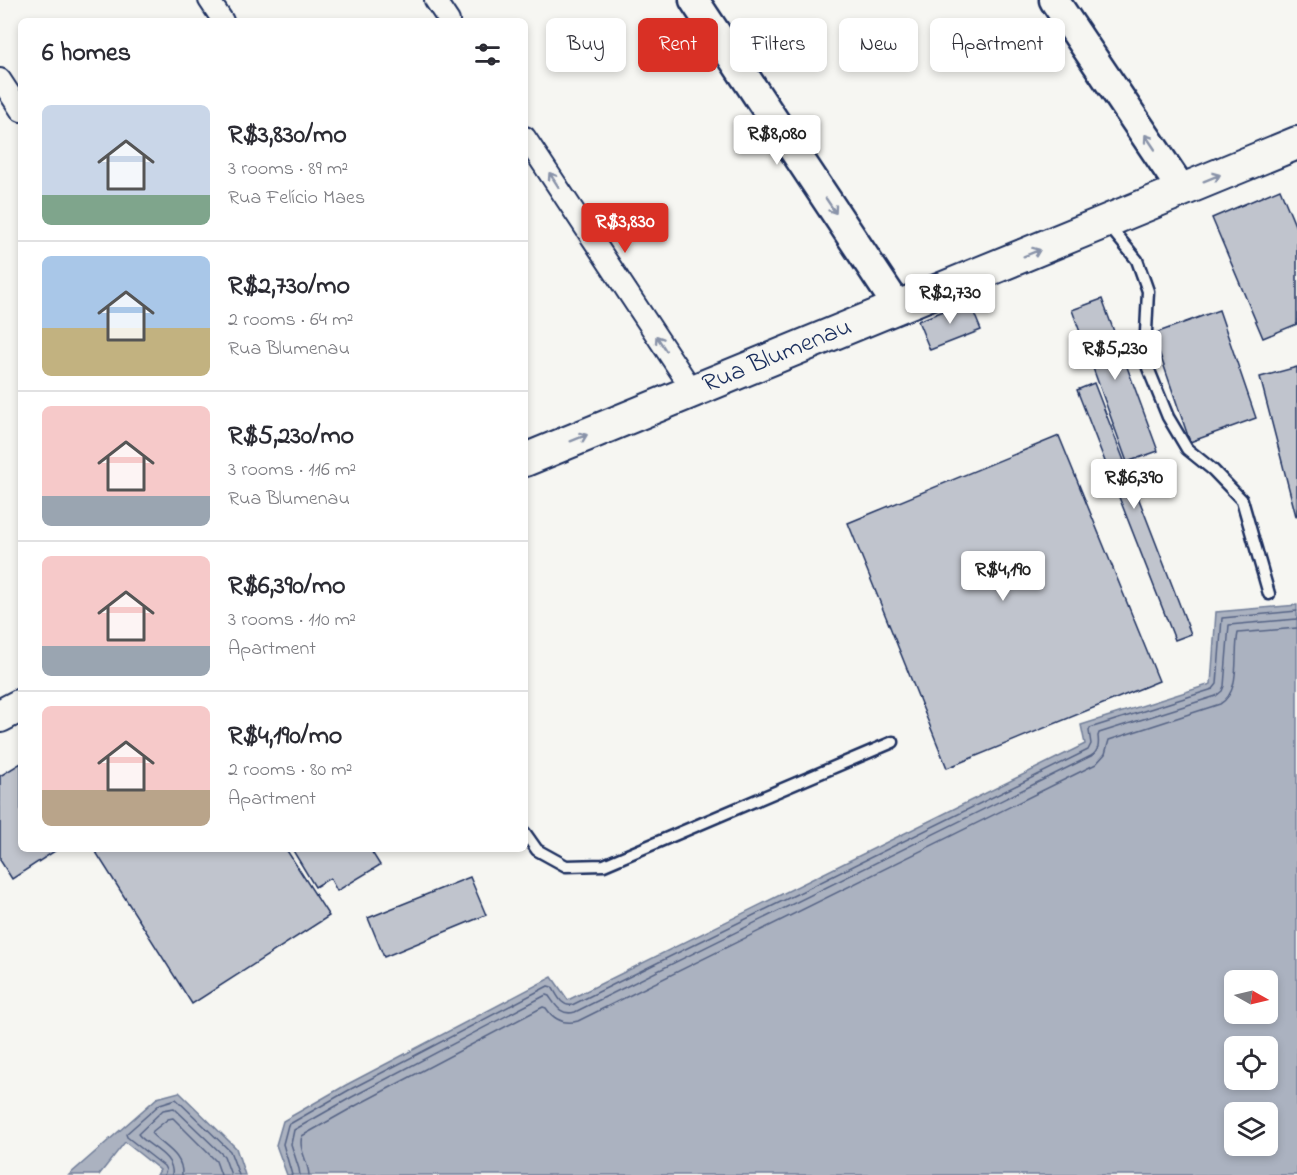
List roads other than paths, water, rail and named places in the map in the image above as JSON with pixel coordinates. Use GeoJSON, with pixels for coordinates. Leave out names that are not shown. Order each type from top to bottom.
{"type":"FeatureCollection","features":[{"type":"Feature","properties":{"kind":"main road"},"geometry":{"type":"LineString","coordinates":[[694,0],[898,307]]}},
{"type":"Feature","properties":{"kind":"main road"},"geometry":{"type":"LineString","coordinates":[[1054,0],[1182,190]]}},
{"type":"Feature","properties":{"kind":"main road","name":"Rua Blumenau"},"geometry":{"type":"LineString","coordinates":[[528,459],[1297,143]]}},
{"type":"Feature","properties":{"kind":"main road"},"geometry":{"type":"LineString","coordinates":[[0,716],[18,707]]}},
{"type":"Feature","properties":{"kind":"street"},"geometry":{"type":"LineString","coordinates":[[209,0],[221,18]]}},
{"type":"Feature","properties":{"kind":"street"},"geometry":{"type":"LineString","coordinates":[[435,0],[447,18]]}},
{"type":"Feature","properties":{"kind":"street"},"geometry":{"type":"LineString","coordinates":[[0,79],[18,106]]}},
{"type":"Feature","properties":{"kind":"street"},"geometry":{"type":"LineString","coordinates":[[528,141],[693,391]]}},
{"type":"Feature","properties":{"kind":"lane"},"geometry":{"type":"LineString","coordinates":[[1107,222],[1137,260],[1148,291],[1146,332],[1148,368],[1168,417],[1187,449],[1213,470],[1242,500],[1269,594]]}},
{"type":"Feature","properties":{"kind":"lane"},"geometry":{"type":"LineString","coordinates":[[528,837],[537,850],[566,866],[604,865],[894,742]]}},
{"type":"Feature","properties":{"kind":"water"},"geometry":{"type":"Polygon","coordinates":[[[1297,605],[1297,1175],[287,1175],[276,1145],[283,1121],[346,1085],[552,977],[568,1000],[1085,744],[1081,725],[1211,684],[1216,612],[1297,605]]]}},
{"type":"Feature","properties":{"kind":"water"},"geometry":{"type":"Polygon","coordinates":[[[179,1092],[236,1148],[245,1175],[157,1175],[160,1170],[125,1142],[99,1175],[69,1175],[157,1098],[179,1092]]]}}]}
